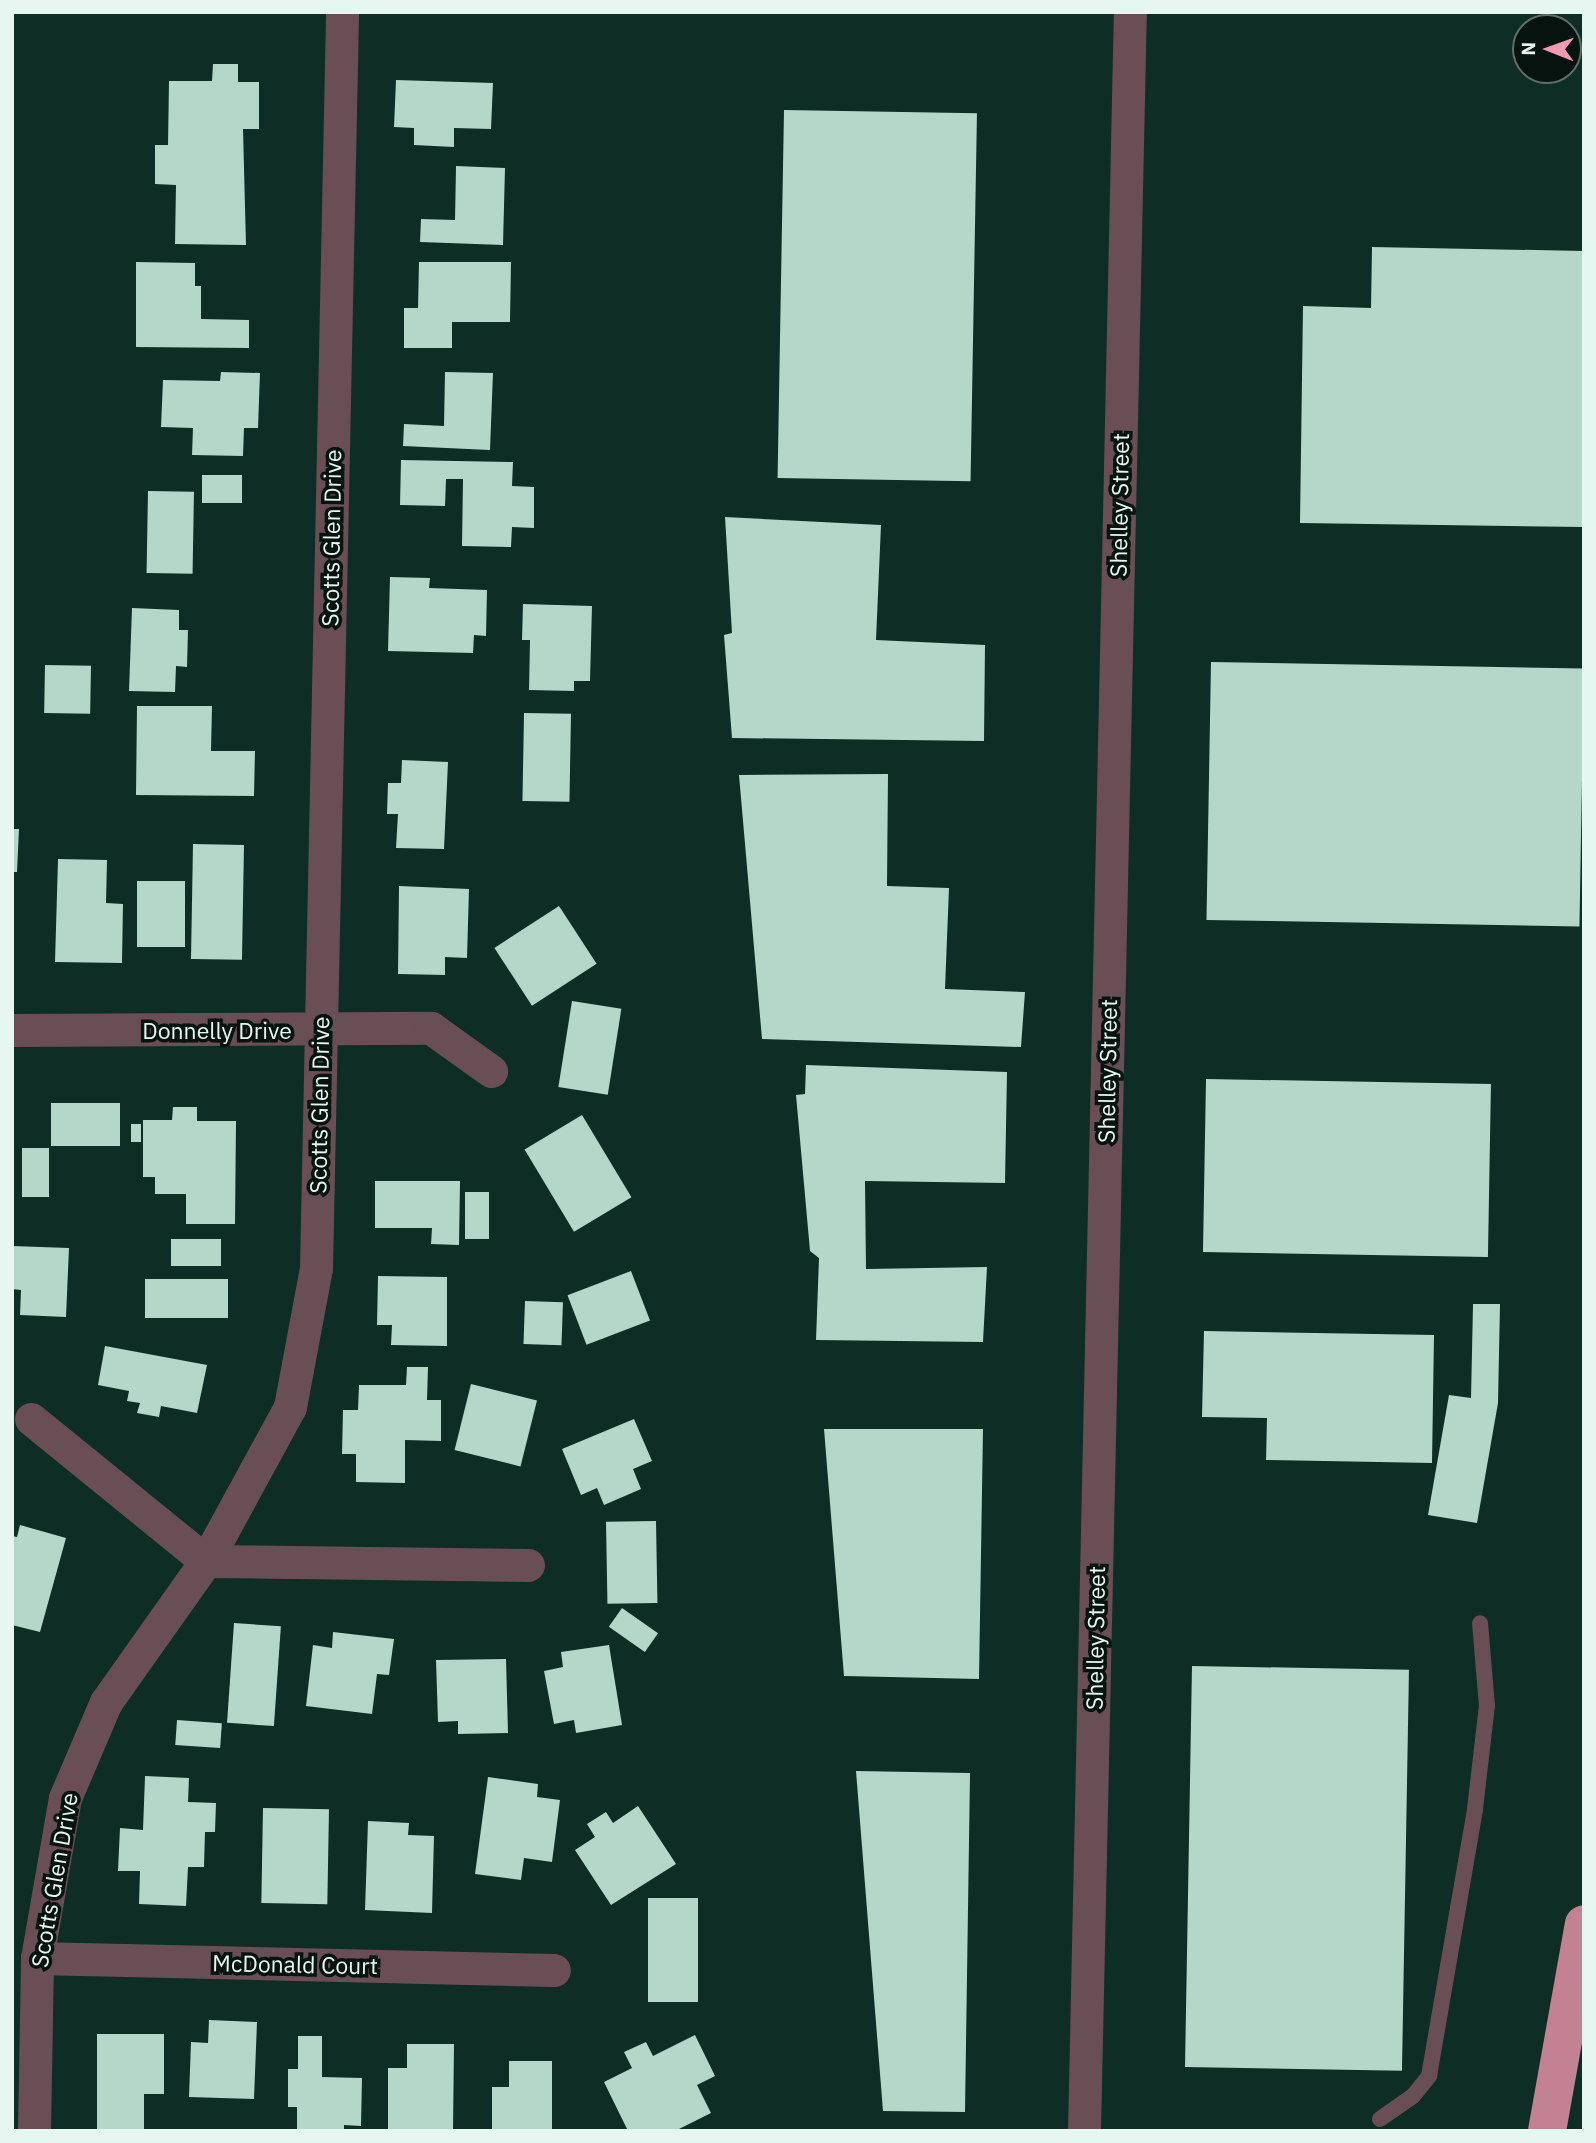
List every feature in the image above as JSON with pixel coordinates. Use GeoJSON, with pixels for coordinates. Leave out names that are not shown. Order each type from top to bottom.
{"type":"FeatureCollection","features":[{"type":"Feature","properties":{"kind":"highway"},"geometry":{"type":"LineString","coordinates":[[1547,2131],[1584,1924]]}},
{"type":"Feature","properties":{"kind":"street","name":"Scotts Glen Drive"},"geometry":{"type":"LineString","coordinates":[[34,2131],[37,1958],[65,1798],[106,1702],[206,1561],[290,1407],[316,1268],[342,12]]}},
{"type":"Feature","properties":{"kind":"street","name":"Shelley Street"},"geometry":{"type":"LineString","coordinates":[[1084,2131],[1130,12]]}},
{"type":"Feature","properties":{"kind":"street","name":"Donnelly Drive"},"geometry":{"type":"LineString","coordinates":[[12,1030],[320,1030],[431,1027],[491,1071]]}},
{"type":"Feature","properties":{"kind":"street"},"geometry":{"type":"LineString","coordinates":[[31,1419],[206,1561],[528,1565]]}},
{"type":"Feature","properties":{"kind":"street","name":"McDonald Court"},"geometry":{"type":"LineString","coordinates":[[37,1958],[554,1970]]}},
{"type":"Feature","properties":{"kind":"lane"},"geometry":{"type":"LineString","coordinates":[[1380,2119],[1413,2096],[1429,2076],[1475,1809],[1487,1706],[1480,1623]]}},
{"type":"Feature","properties":{"kind":"building"},"geometry":{"type":"Polygon","coordinates":[[[213,64],[238,64],[238,82],[259,82],[259,129],[243,129],[246,245],[175,244],[176,185],[155,184],[155,145],[168,145],[169,81],[212,81],[213,64]]]}},
{"type":"Feature","properties":{"kind":"building"},"geometry":{"type":"Polygon","coordinates":[[[396,80],[493,83],[491,129],[454,128],[454,147],[414,145],[414,128],[394,127],[396,80]]]}},
{"type":"Feature","properties":{"kind":"building"},"geometry":{"type":"Polygon","coordinates":[[[784,110],[977,113],[971,481],[778,478],[784,110]]]}},
{"type":"Feature","properties":{"kind":"building"},"geometry":{"type":"Polygon","coordinates":[[[456,166],[505,168],[503,245],[420,242],[421,219],[455,220],[456,166]]]}},
{"type":"Feature","properties":{"kind":"building"},"geometry":{"type":"Polygon","coordinates":[[[1372,247],[1584,251],[1584,527],[1300,523],[1303,306],[1371,308],[1372,247]]]}},
{"type":"Feature","properties":{"kind":"building"},"geometry":{"type":"Polygon","coordinates":[[[136,262],[195,263],[195,286],[201,286],[201,319],[249,320],[249,348],[136,347],[136,262]]]}},
{"type":"Feature","properties":{"kind":"building"},"geometry":{"type":"Polygon","coordinates":[[[419,262],[511,262],[510,322],[452,322],[452,348],[404,348],[404,308],[418,308],[419,262]]]}},
{"type":"Feature","properties":{"kind":"building"},"geometry":{"type":"Polygon","coordinates":[[[221,372],[260,373],[258,428],[244,428],[243,456],[192,455],[193,428],[161,427],[163,380],[220,381],[221,372]]]}},
{"type":"Feature","properties":{"kind":"building"},"geometry":{"type":"Polygon","coordinates":[[[445,372],[493,373],[490,450],[403,446],[404,424],[444,426],[445,372]]]}},
{"type":"Feature","properties":{"kind":"building"},"geometry":{"type":"Polygon","coordinates":[[[401,460],[513,462],[512,486],[534,487],[534,528],[512,527],[511,547],[462,546],[463,479],[446,479],[445,506],[400,505],[401,460]]]}},
{"type":"Feature","properties":{"kind":"building"},"geometry":{"type":"Polygon","coordinates":[[[202,475],[242,475],[242,503],[202,503],[202,475]]]}},
{"type":"Feature","properties":{"kind":"building"},"geometry":{"type":"Polygon","coordinates":[[[148,491],[194,492],[193,574],[147,573],[148,491]]]}},
{"type":"Feature","properties":{"kind":"building"},"geometry":{"type":"Polygon","coordinates":[[[725,517],[881,525],[876,640],[985,645],[984,741],[732,738],[724,635],[732,633],[725,517]]]}},
{"type":"Feature","properties":{"kind":"building"},"geometry":{"type":"Polygon","coordinates":[[[390,577],[430,578],[429,588],[487,590],[486,636],[474,635],[473,653],[388,651],[390,577]]]}},
{"type":"Feature","properties":{"kind":"building"},"geometry":{"type":"Polygon","coordinates":[[[523,604],[592,606],[590,681],[574,681],[574,691],[529,690],[530,640],[522,640],[523,604]]]}},
{"type":"Feature","properties":{"kind":"building"},"geometry":{"type":"Polygon","coordinates":[[[132,608],[179,610],[179,630],[188,630],[187,667],[176,666],[175,692],[129,691],[132,608]]]}},
{"type":"Feature","properties":{"kind":"building"},"geometry":{"type":"Polygon","coordinates":[[[1211,662],[1584,669],[1579,926],[1206,920],[1211,662]]]}},
{"type":"Feature","properties":{"kind":"building"},"geometry":{"type":"Polygon","coordinates":[[[45,665],[91,666],[90,714],[44,713],[45,665]]]}},
{"type":"Feature","properties":{"kind":"building"},"geometry":{"type":"Polygon","coordinates":[[[137,706],[212,706],[211,751],[255,751],[254,796],[136,795],[137,706]]]}},
{"type":"Feature","properties":{"kind":"building"},"geometry":{"type":"Polygon","coordinates":[[[524,713],[571,714],[569,802],[522,801],[524,713]]]}},
{"type":"Feature","properties":{"kind":"building"},"geometry":{"type":"Polygon","coordinates":[[[402,760],[448,762],[444,849],[396,848],[398,814],[387,814],[388,783],[401,783],[402,760]]]}},
{"type":"Feature","properties":{"kind":"building"},"geometry":{"type":"Polygon","coordinates":[[[888,774],[887,886],[949,888],[945,989],[1025,992],[1021,1047],[762,1039],[739,775],[888,774]]]}},
{"type":"Feature","properties":{"kind":"building"},"geometry":{"type":"Polygon","coordinates":[[[12,829],[19,829],[17,872],[12,872],[12,829]]]}},
{"type":"Feature","properties":{"kind":"building"},"geometry":{"type":"Polygon","coordinates":[[[193,844],[244,845],[242,960],[191,959],[193,844]]]}},
{"type":"Feature","properties":{"kind":"building"},"geometry":{"type":"Polygon","coordinates":[[[58,859],[107,860],[106,903],[123,904],[122,963],[55,962],[58,859]]]}},
{"type":"Feature","properties":{"kind":"building"},"geometry":{"type":"Polygon","coordinates":[[[137,881],[185,881],[185,947],[137,947],[137,881]]]}},
{"type":"Feature","properties":{"kind":"building"},"geometry":{"type":"Polygon","coordinates":[[[399,886],[469,889],[467,958],[445,957],[445,975],[398,974],[399,886]]]}},
{"type":"Feature","properties":{"kind":"building"},"geometry":{"type":"Polygon","coordinates":[[[559,906],[597,964],[532,1006],[494,948],[559,906]]]}},
{"type":"Feature","properties":{"kind":"building"},"geometry":{"type":"Polygon","coordinates":[[[572,1001],[621,1009],[608,1095],[558,1087],[572,1001]]]}},
{"type":"Feature","properties":{"kind":"building"},"geometry":{"type":"Polygon","coordinates":[[[806,1065],[1007,1072],[1005,1183],[865,1181],[866,1269],[987,1267],[983,1342],[816,1340],[819,1258],[810,1251],[796,1095],[805,1094],[806,1065]]]}},
{"type":"Feature","properties":{"kind":"building"},"geometry":{"type":"Polygon","coordinates":[[[1206,1079],[1491,1084],[1488,1257],[1203,1252],[1206,1079]]]}},
{"type":"Feature","properties":{"kind":"building"},"geometry":{"type":"Polygon","coordinates":[[[51,1103],[120,1103],[120,1146],[51,1146],[51,1103]]]}},
{"type":"Feature","properties":{"kind":"building"},"geometry":{"type":"Polygon","coordinates":[[[173,1107],[197,1107],[197,1121],[236,1121],[235,1224],[186,1224],[186,1194],[155,1194],[155,1177],[143,1177],[143,1120],[172,1120],[173,1107]]]}},
{"type":"Feature","properties":{"kind":"building"},"geometry":{"type":"Polygon","coordinates":[[[582,1115],[631,1197],[574,1232],[525,1150],[582,1115]]]}},
{"type":"Feature","properties":{"kind":"building"},"geometry":{"type":"Polygon","coordinates":[[[131,1124],[141,1124],[141,1142],[131,1142],[131,1124]]]}},
{"type":"Feature","properties":{"kind":"building"},"geometry":{"type":"Polygon","coordinates":[[[22,1148],[49,1148],[49,1197],[22,1197],[22,1148]]]}},
{"type":"Feature","properties":{"kind":"building"},"geometry":{"type":"Polygon","coordinates":[[[375,1181],[460,1181],[459,1245],[431,1244],[432,1228],[375,1228],[375,1181]]]}},
{"type":"Feature","properties":{"kind":"building"},"geometry":{"type":"Polygon","coordinates":[[[465,1192],[489,1192],[489,1239],[465,1239],[465,1192]]]}},
{"type":"Feature","properties":{"kind":"building"},"geometry":{"type":"Polygon","coordinates":[[[171,1239],[221,1239],[221,1266],[171,1266],[171,1239]]]}},
{"type":"Feature","properties":{"kind":"building"},"geometry":{"type":"Polygon","coordinates":[[[12,1246],[69,1248],[66,1317],[20,1315],[21,1290],[12,1289],[12,1246]]]}},
{"type":"Feature","properties":{"kind":"building"},"geometry":{"type":"Polygon","coordinates":[[[631,1271],[650,1320],[587,1345],[568,1295],[631,1271]]]}},
{"type":"Feature","properties":{"kind":"building"},"geometry":{"type":"Polygon","coordinates":[[[378,1276],[447,1277],[447,1346],[391,1345],[392,1325],[377,1325],[378,1276]]]}},
{"type":"Feature","properties":{"kind":"building"},"geometry":{"type":"Polygon","coordinates":[[[145,1279],[228,1279],[228,1318],[145,1318],[145,1279]]]}},
{"type":"Feature","properties":{"kind":"building"},"geometry":{"type":"Polygon","coordinates":[[[525,1301],[563,1302],[561,1345],[523,1344],[525,1301]]]}},
{"type":"Feature","properties":{"kind":"building"},"geometry":{"type":"Polygon","coordinates":[[[1473,1304],[1500,1304],[1498,1403],[1477,1523],[1428,1515],[1449,1395],[1471,1398],[1473,1304]]]}},
{"type":"Feature","properties":{"kind":"building"},"geometry":{"type":"Polygon","coordinates":[[[1204,1331],[1434,1335],[1432,1463],[1266,1460],[1267,1418],[1202,1417],[1204,1331]]]}},
{"type":"Feature","properties":{"kind":"building"},"geometry":{"type":"Polygon","coordinates":[[[105,1346],[207,1365],[197,1413],[161,1406],[159,1417],[137,1413],[140,1403],[127,1401],[129,1391],[98,1385],[105,1346]]]}},
{"type":"Feature","properties":{"kind":"building"},"geometry":{"type":"Polygon","coordinates":[[[407,1367],[428,1367],[427,1400],[441,1400],[441,1441],[405,1440],[405,1483],[356,1482],[356,1454],[342,1454],[343,1410],[358,1410],[359,1385],[406,1385],[407,1367]]]}},
{"type":"Feature","properties":{"kind":"building"},"geometry":{"type":"Polygon","coordinates":[[[471,1384],[537,1400],[521,1466],[455,1450],[471,1384]]]}},
{"type":"Feature","properties":{"kind":"building"},"geometry":{"type":"Polygon","coordinates":[[[634,1419],[652,1461],[633,1469],[641,1489],[604,1505],[597,1488],[581,1495],[562,1449],[634,1419]]]}},
{"type":"Feature","properties":{"kind":"building"},"geometry":{"type":"Polygon","coordinates":[[[824,1429],[983,1429],[979,1679],[844,1676],[824,1429]]]}},
{"type":"Feature","properties":{"kind":"building"},"geometry":{"type":"Polygon","coordinates":[[[656,1521],[657,1603],[607,1604],[606,1522],[656,1521]]]}},
{"type":"Feature","properties":{"kind":"building"},"geometry":{"type":"Polygon","coordinates":[[[20,1525],[66,1538],[40,1632],[12,1625],[12,1536],[17,1537],[20,1525]]]}},
{"type":"Feature","properties":{"kind":"building"},"geometry":{"type":"Polygon","coordinates":[[[622,1608],[658,1633],[645,1652],[609,1627],[622,1608]]]}},
{"type":"Feature","properties":{"kind":"building"},"geometry":{"type":"Polygon","coordinates":[[[234,1623],[281,1626],[274,1726],[227,1723],[234,1623]]]}},
{"type":"Feature","properties":{"kind":"building"},"geometry":{"type":"Polygon","coordinates":[[[333,1632],[394,1639],[389,1675],[377,1674],[372,1714],[306,1706],[313,1645],[332,1648],[333,1632]]]}},
{"type":"Feature","properties":{"kind":"building"},"geometry":{"type":"Polygon","coordinates":[[[609,1645],[622,1725],[576,1733],[574,1720],[554,1724],[544,1671],[563,1667],[561,1652],[609,1645]]]}},
{"type":"Feature","properties":{"kind":"building"},"geometry":{"type":"Polygon","coordinates":[[[506,1659],[508,1733],[458,1734],[458,1721],[438,1722],[436,1660],[506,1659]]]}},
{"type":"Feature","properties":{"kind":"building"},"geometry":{"type":"Polygon","coordinates":[[[1192,1666],[1409,1670],[1402,2071],[1185,2067],[1192,1666]]]}},
{"type":"Feature","properties":{"kind":"building"},"geometry":{"type":"Polygon","coordinates":[[[177,1720],[222,1723],[220,1748],[175,1745],[177,1720]]]}},
{"type":"Feature","properties":{"kind":"building"},"geometry":{"type":"Polygon","coordinates":[[[856,1771],[970,1773],[965,2112],[883,2111],[856,1771]]]}},
{"type":"Feature","properties":{"kind":"building"},"geometry":{"type":"Polygon","coordinates":[[[145,1776],[189,1778],[188,1802],[216,1803],[215,1832],[205,1832],[204,1867],[188,1867],[186,1906],[139,1904],[140,1871],[118,1871],[120,1828],[143,1830],[145,1776]]]}},
{"type":"Feature","properties":{"kind":"building"},"geometry":{"type":"Polygon","coordinates":[[[488,1777],[538,1784],[537,1797],[560,1800],[552,1862],[524,1858],[521,1880],[475,1874],[488,1777]]]}},
{"type":"Feature","properties":{"kind":"building"},"geometry":{"type":"Polygon","coordinates":[[[638,1806],[676,1864],[611,1905],[575,1850],[595,1837],[587,1824],[606,1812],[613,1823],[638,1806]]]}},
{"type":"Feature","properties":{"kind":"building"},"geometry":{"type":"Polygon","coordinates":[[[263,1808],[329,1809],[327,1904],[261,1903],[263,1808]]]}},
{"type":"Feature","properties":{"kind":"building"},"geometry":{"type":"Polygon","coordinates":[[[368,1821],[409,1823],[408,1835],[434,1836],[432,1913],[365,1910],[368,1821]]]}},
{"type":"Feature","properties":{"kind":"building"},"geometry":{"type":"Polygon","coordinates":[[[648,1898],[698,1898],[698,2002],[648,2002],[648,1898]]]}},
{"type":"Feature","properties":{"kind":"building"},"geometry":{"type":"Polygon","coordinates":[[[209,2020],[257,2022],[254,2099],[189,2097],[191,2042],[208,2043],[209,2020]]]}},
{"type":"Feature","properties":{"kind":"building"},"geometry":{"type":"Polygon","coordinates":[[[97,2034],[164,2034],[164,2094],[144,2094],[144,2131],[97,2131],[97,2034]]]}},
{"type":"Feature","properties":{"kind":"building"},"geometry":{"type":"Polygon","coordinates":[[[695,2035],[715,2076],[697,2085],[711,2113],[675,2131],[628,2131],[604,2082],[632,2068],[624,2052],[646,2042],[653,2056],[695,2035]]]}},
{"type":"Feature","properties":{"kind":"building"},"geometry":{"type":"Polygon","coordinates":[[[298,2036],[322,2036],[322,2077],[362,2078],[361,2126],[344,2125],[344,2131],[297,2131],[297,2107],[288,2107],[288,2069],[298,2069],[298,2036]]]}},
{"type":"Feature","properties":{"kind":"building"},"geometry":{"type":"Polygon","coordinates":[[[407,2044],[454,2044],[453,2131],[388,2131],[388,2068],[407,2068],[407,2044]]]}},
{"type":"Feature","properties":{"kind":"building"},"geometry":{"type":"Polygon","coordinates":[[[509,2061],[552,2061],[552,2131],[492,2130],[492,2087],[509,2087],[509,2061]]]}}]}
